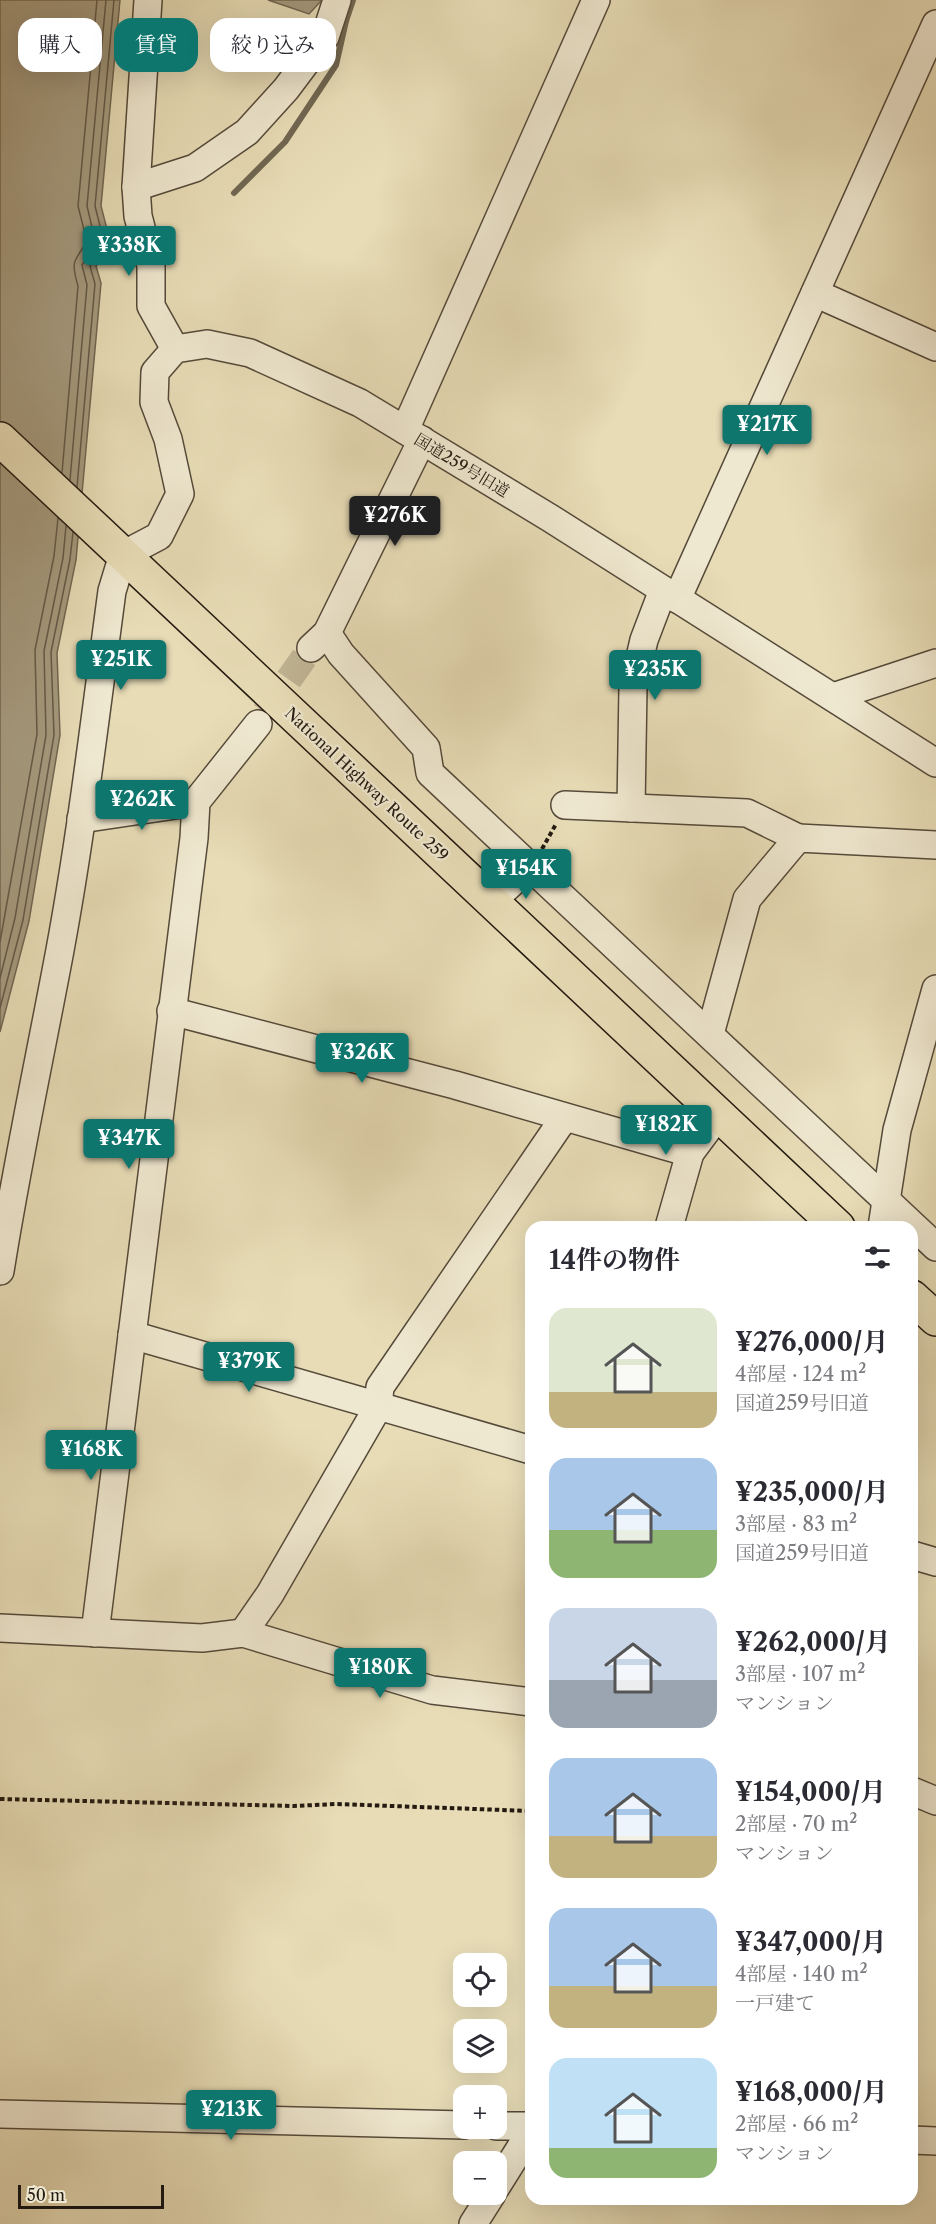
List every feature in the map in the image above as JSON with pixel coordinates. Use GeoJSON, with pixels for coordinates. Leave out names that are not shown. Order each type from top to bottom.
{"type":"FeatureCollection","features":[{"type":"Feature","properties":{"kind":"highway","name":"National Highway Route 259"},"geometry":{"type":"LineString","coordinates":[[0,439],[832,1221]]}},
{"type":"Feature","properties":{"kind":"highway"},"geometry":{"type":"LineString","coordinates":[[918,1302],[936,1319]]}},
{"type":"Feature","properties":{"kind":"street"},"geometry":{"type":"LineString","coordinates":[[0,1271],[19,1149],[60,950],[81,819],[112,591],[123,555],[159,536],[180,494],[168,439],[154,402],[155,372],[175,349],[151,306],[151,266],[138,216],[136,187],[148,0]]}},
{"type":"Feature","properties":{"kind":"street"},"geometry":{"type":"LineString","coordinates":[[136,187],[195,168],[247,132],[326,37],[337,0]]}},
{"type":"Feature","properties":{"kind":"street"},"geometry":{"type":"LineString","coordinates":[[596,0],[413,435],[319,640],[341,654],[426,748],[430,773],[710,1034],[884,1215]]}},
{"type":"Feature","properties":{"kind":"street"},"geometry":{"type":"LineString","coordinates":[[631,808],[633,687],[644,640],[670,595],[816,293],[936,24]]}},
{"type":"Feature","properties":{"kind":"street"},"geometry":{"type":"LineString","coordinates":[[816,293],[936,347]]}},
{"type":"Feature","properties":{"kind":"street","name":"国道259号旧道"},"geometry":{"type":"LineString","coordinates":[[175,349],[207,344],[249,352],[360,403],[936,763]]}},
{"type":"Feature","properties":{"kind":"street"},"geometry":{"type":"LineString","coordinates":[[833,698],[936,663]]}},
{"type":"Feature","properties":{"kind":"street"},"geometry":{"type":"LineString","coordinates":[[94,1633],[194,838],[196,802],[258,724]]}},
{"type":"Feature","properties":{"kind":"street"},"geometry":{"type":"LineString","coordinates":[[81,819],[196,802]]}},
{"type":"Feature","properties":{"kind":"street"},"geometry":{"type":"LineString","coordinates":[[565,804],[747,813],[798,838],[936,845]]}},
{"type":"Feature","properties":{"kind":"street"},"geometry":{"type":"LineString","coordinates":[[710,1034],[747,899],[798,838]]}},
{"type":"Feature","properties":{"kind":"street"},"geometry":{"type":"LineString","coordinates":[[492,901],[530,866]]}},
{"type":"Feature","properties":{"kind":"street"},"geometry":{"type":"LineString","coordinates":[[884,1215],[897,1130],[936,989]]}},
{"type":"Feature","properties":{"kind":"street"},"geometry":{"type":"LineString","coordinates":[[171,1011],[455,1085],[690,1153]]}},
{"type":"Feature","properties":{"kind":"street"},"geometry":{"type":"LineString","coordinates":[[671,1221],[690,1153],[719,1114]]}},
{"type":"Feature","properties":{"kind":"street"},"geometry":{"type":"LineString","coordinates":[[243,1634],[270,1594],[378,1407],[380,1387],[564,1118]]}},
{"type":"Feature","properties":{"kind":"street"},"geometry":{"type":"LineString","coordinates":[[918,1236],[936,1247]]}},
{"type":"Feature","properties":{"kind":"street"},"geometry":{"type":"LineString","coordinates":[[132,1335],[525,1448]]}},
{"type":"Feature","properties":{"kind":"street"},"geometry":{"type":"LineString","coordinates":[[918,1557],[936,1562]]}},
{"type":"Feature","properties":{"kind":"street"},"geometry":{"type":"LineString","coordinates":[[0,1628],[202,1638],[243,1634],[432,1690],[525,1701]]}},
{"type":"Feature","properties":{"kind":"street"},"geometry":{"type":"LineString","coordinates":[[918,1794],[936,1801]]}},
{"type":"Feature","properties":{"kind":"street"},"geometry":{"type":"LineString","coordinates":[[0,2114],[453,2125]]}},
{"type":"Feature","properties":{"kind":"street"},"geometry":{"type":"LineString","coordinates":[[507,2127],[525,2128]]}},
{"type":"Feature","properties":{"kind":"street"},"geometry":{"type":"LineString","coordinates":[[507,2169],[525,2139]]}},
{"type":"Feature","properties":{"kind":"street"},"geometry":{"type":"LineString","coordinates":[[918,2140],[936,2141]]}},
{"type":"Feature","properties":{"kind":"street"},"geometry":{"type":"LineString","coordinates":[[473,2224],[485,2205]]}},
{"type":"Feature","properties":{"kind":"path"},"geometry":{"type":"LineString","coordinates":[[530,866],[551,836],[565,804]]}},
{"type":"Feature","properties":{"kind":"path"},"geometry":{"type":"LineString","coordinates":[[0,1799],[294,1806],[336,1804],[525,1811]]}},
{"type":"Feature","properties":{"kind":"water"},"geometry":{"type":"Polygon","coordinates":[[[0,0],[120,0],[118,18],[114,18],[114,65],[101,206],[110,241],[119,237],[123,244],[113,248],[96,266],[101,283],[76,560],[57,653],[60,735],[29,921],[0,1032],[0,0]]]}},
{"type":"Feature","properties":{"kind":"water"},"geometry":{"type":"Polygon","coordinates":[[[268,0],[322,0],[309,14],[268,0]]]}},
{"type":"Feature","properties":{"kind":"waterway"},"geometry":{"type":"LineString","coordinates":[[342,20],[346,21],[353,0]]}},
{"type":"Feature","properties":{"kind":"waterway"},"geometry":{"type":"LineString","coordinates":[[234,193],[285,142],[336,65],[346,21]]}},
{"type":"Feature","properties":{"kind":"tunnel"},"geometry":{"type":"LineString","coordinates":[[265,713],[311,648]]}}]}
